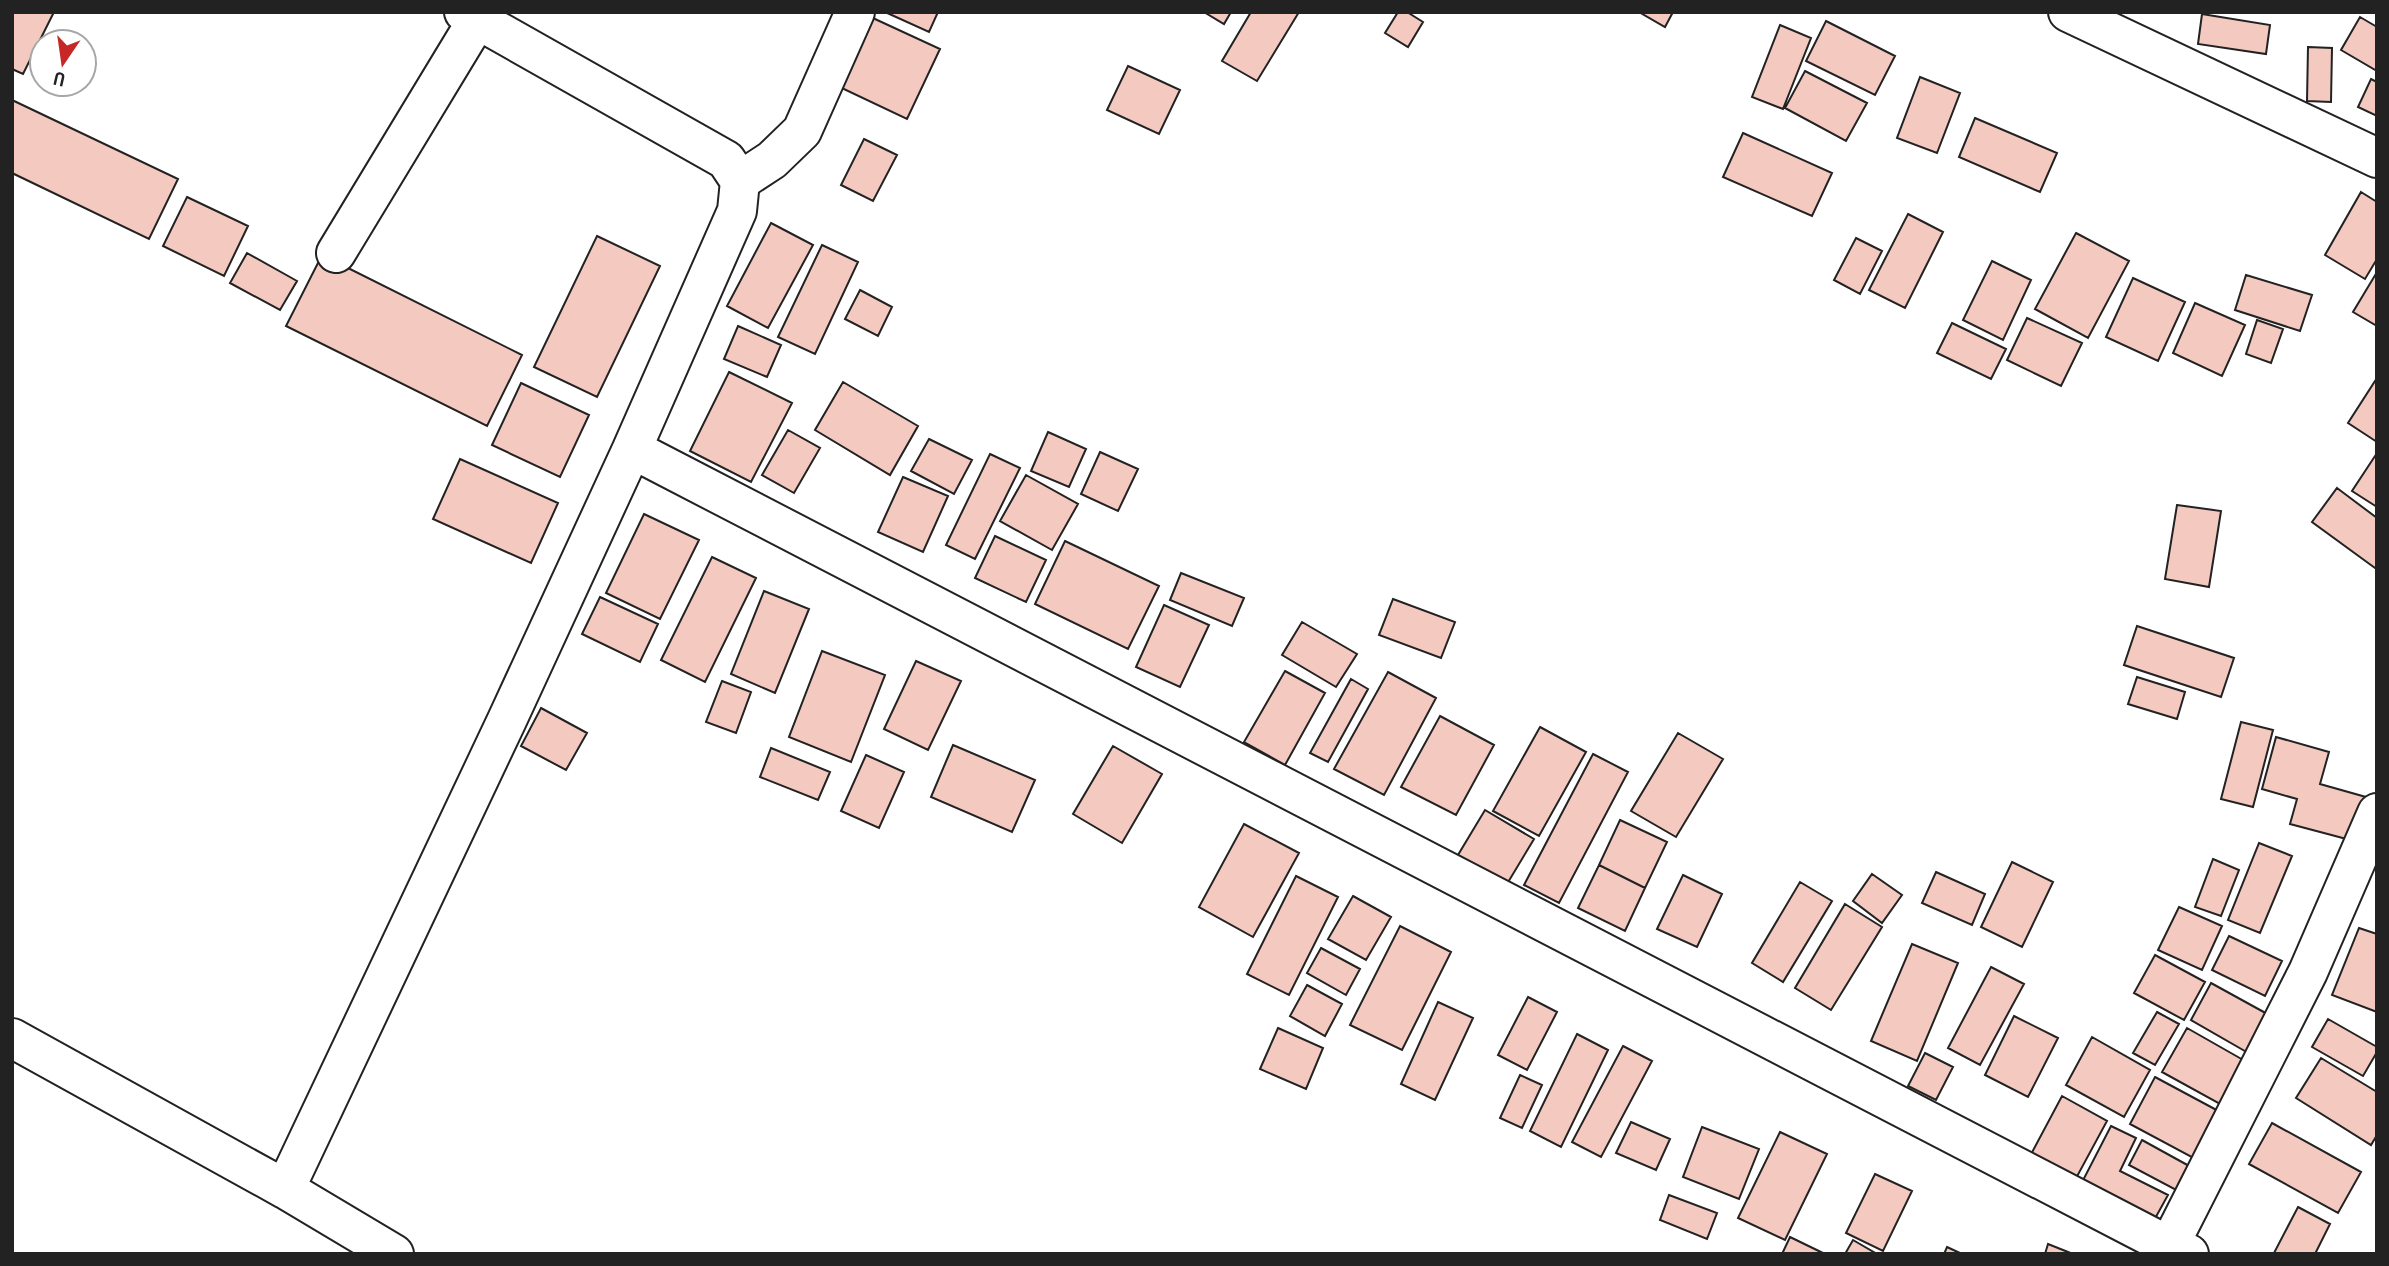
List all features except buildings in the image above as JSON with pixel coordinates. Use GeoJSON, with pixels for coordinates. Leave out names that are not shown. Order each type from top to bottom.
{"type":"FeatureCollection","features":[{"type":"Feature","properties":{"kind":"street"},"geometry":{"type":"LineString","coordinates":[[740,181],[772,160],[802,131],[855,12]]}},
{"type":"Feature","properties":{"kind":"street"},"geometry":{"type":"LineString","coordinates":[[2068,12],[2377,158]]}},
{"type":"Feature","properties":{"kind":"street"},"geometry":{"type":"LineString","coordinates":[[285,1189],[632,449],[737,211],[740,181],[726,160],[475,15],[336,253]]}},
{"type":"Feature","properties":{"kind":"street"},"geometry":{"type":"LineString","coordinates":[[632,449],[2175,1251],[2308,972],[2377,813]]}},
{"type":"Feature","properties":{"kind":"street"},"geometry":{"type":"LineString","coordinates":[[12,1038],[285,1189],[394,1254]]}}]}
